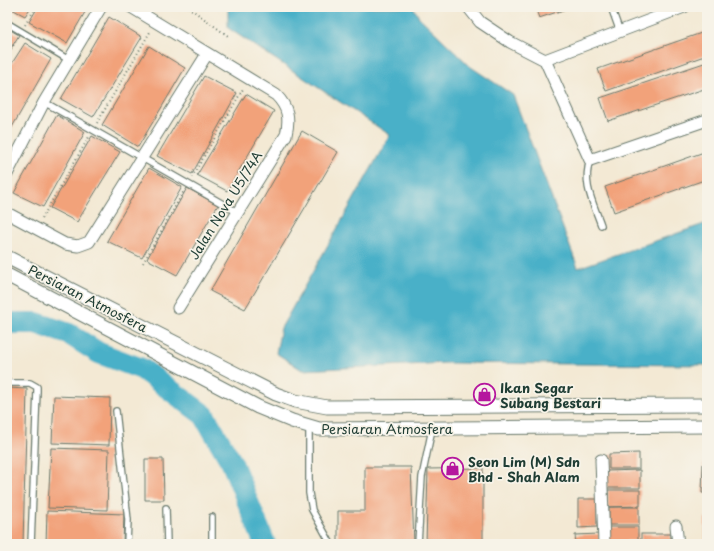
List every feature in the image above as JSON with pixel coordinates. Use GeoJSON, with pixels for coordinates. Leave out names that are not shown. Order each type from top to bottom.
{"type":"FeatureCollection","features":[{"type":"Feature","properties":{"kind":"street"},"geometry":{"type":"LineString","coordinates":[[7,174],[44,102],[101,7]]}},
{"type":"Feature","properties":{"kind":"street"},"geometry":{"type":"LineString","coordinates":[[131,7],[249,79]]}},
{"type":"Feature","properties":{"kind":"street"},"geometry":{"type":"LineString","coordinates":[[468,7],[480,22],[510,42],[545,60],[590,160],[707,120]]}},
{"type":"Feature","properties":{"kind":"street"},"geometry":{"type":"LineString","coordinates":[[545,60],[684,7]]}},
{"type":"Feature","properties":{"kind":"street"},"geometry":{"type":"LineString","coordinates":[[7,213],[65,244],[72,246],[84,245],[89,242],[207,54]]}},
{"type":"Feature","properties":{"kind":"street","name":"Jalan Nova U5/74A"},"geometry":{"type":"LineString","coordinates":[[178,308],[286,134],[288,113],[284,104],[276,95],[249,79]]}},
{"type":"Feature","properties":{"kind":"street","name":"Persiaran Atmosfera"},"geometry":{"type":"LineString","coordinates":[[7,256],[276,394],[309,405],[327,407],[707,405]]}},
{"type":"Feature","properties":{"kind":"street","name":"Persiaran Atmosfera"},"geometry":{"type":"LineString","coordinates":[[7,276],[258,407],[319,429],[707,426]]}},
{"type":"Feature","properties":{"kind":"street"},"geometry":{"type":"LineString","coordinates":[[602,460],[604,544]]}},
{"type":"Feature","properties":{"kind":"street"},"geometry":{"type":"LineString","coordinates":[[676,526],[678,544]]}},
{"type":"Feature","properties":{"kind":"lane"},"geometry":{"type":"LineString","coordinates":[[611,7],[620,32]]}},
{"type":"Feature","properties":{"kind":"lane"},"geometry":{"type":"LineString","coordinates":[[7,23],[69,60]]}},
{"type":"Feature","properties":{"kind":"lane"},"geometry":{"type":"LineString","coordinates":[[44,102],[237,212]]}},
{"type":"Feature","properties":{"kind":"lane"},"geometry":{"type":"LineString","coordinates":[[590,160],[586,172],[588,186],[602,225]]}},
{"type":"Feature","properties":{"kind":"lane"},"geometry":{"type":"LineString","coordinates":[[7,383],[30,383],[37,387],[30,544]]}},
{"type":"Feature","properties":{"kind":"lane"},"geometry":{"type":"LineString","coordinates":[[116,411],[128,520],[127,544]]}},
{"type":"Feature","properties":{"kind":"lane"},"geometry":{"type":"LineString","coordinates":[[309,426],[309,493],[312,510],[331,544]]}},
{"type":"Feature","properties":{"kind":"lane"},"geometry":{"type":"LineString","coordinates":[[418,544],[422,477],[432,429]]}},
{"type":"Feature","properties":{"kind":"lane"},"geometry":{"type":"LineString","coordinates":[[166,508],[167,544]]}},
{"type":"Feature","properties":{"kind":"lane"},"geometry":{"type":"LineString","coordinates":[[212,517],[212,544]]}},
{"type":"Feature","properties":{"kind":"path"},"geometry":{"type":"LineString","coordinates":[[188,7],[228,36]]}},
{"type":"Feature","properties":{"kind":"path"},"geometry":{"type":"LineString","coordinates":[[143,263],[249,79]]}},
{"type":"Feature","properties":{"kind":"water"},"geometry":{"type":"Polygon","coordinates":[[[228,7],[413,7],[419,17],[471,67],[513,95],[578,268],[707,223],[707,365],[447,363],[302,370],[276,353],[281,328],[390,135],[228,28],[228,7]]]}},
{"type":"Feature","properties":{"kind":"building"},"geometry":{"type":"Polygon","coordinates":[[[8,7],[31,7],[25,16],[8,7]]]}},
{"type":"Feature","properties":{"kind":"building"},"geometry":{"type":"Polygon","coordinates":[[[38,7],[88,7],[67,43],[29,22],[38,7]]]}},
{"type":"Feature","properties":{"kind":"building"},"geometry":{"type":"Polygon","coordinates":[[[535,7],[572,7],[539,18],[535,7]]]}},
{"type":"Feature","properties":{"kind":"building"},"geometry":{"type":"Polygon","coordinates":[[[109,17],[142,37],[93,117],[61,99],[109,17]]]}},
{"type":"Feature","properties":{"kind":"building"},"geometry":{"type":"Polygon","coordinates":[[[7,28],[19,35],[7,55],[7,28]]]}},
{"type":"Feature","properties":{"kind":"building"},"geometry":{"type":"Polygon","coordinates":[[[707,31],[707,55],[606,91],[598,69],[707,31]]]}},
{"type":"Feature","properties":{"kind":"building"},"geometry":{"type":"Polygon","coordinates":[[[25,43],[51,59],[7,136],[7,71],[25,43]]]}},
{"type":"Feature","properties":{"kind":"building"},"geometry":{"type":"Polygon","coordinates":[[[149,46],[185,68],[138,147],[102,125],[149,46]]]}},
{"type":"Feature","properties":{"kind":"building"},"geometry":{"type":"Polygon","coordinates":[[[707,62],[707,88],[608,121],[600,98],[707,62]]]}},
{"type":"Feature","properties":{"kind":"building"},"geometry":{"type":"Polygon","coordinates":[[[204,76],[237,93],[192,174],[157,156],[204,76]]]}},
{"type":"Feature","properties":{"kind":"building"},"geometry":{"type":"Polygon","coordinates":[[[246,94],[274,111],[227,191],[197,175],[246,94]]]}},
{"type":"Feature","properties":{"kind":"building"},"geometry":{"type":"Polygon","coordinates":[[[57,115],[85,132],[43,207],[14,193],[57,115]]]}},
{"type":"Feature","properties":{"kind":"building"},"geometry":{"type":"Polygon","coordinates":[[[302,131],[338,152],[245,309],[210,291],[302,131]]]}},
{"type":"Feature","properties":{"kind":"building"},"geometry":{"type":"Polygon","coordinates":[[[92,136],[120,152],[77,222],[50,208],[92,136]]]}},
{"type":"Feature","properties":{"kind":"building"},"geometry":{"type":"Polygon","coordinates":[[[707,151],[707,179],[614,212],[605,187],[707,151]]]}},
{"type":"Feature","properties":{"kind":"building"},"geometry":{"type":"Polygon","coordinates":[[[149,168],[182,187],[142,258],[107,241],[149,168]]]}},
{"type":"Feature","properties":{"kind":"building"},"geometry":{"type":"Polygon","coordinates":[[[187,188],[218,205],[177,275],[147,259],[187,188]]]}},
{"type":"Feature","properties":{"kind":"building"},"geometry":{"type":"Polygon","coordinates":[[[7,388],[27,389],[23,544],[7,544],[7,388]]]}},
{"type":"Feature","properties":{"kind":"building"},"geometry":{"type":"Polygon","coordinates":[[[54,396],[110,398],[109,445],[52,443],[54,396]]]}},
{"type":"Feature","properties":{"kind":"building"},"geometry":{"type":"Polygon","coordinates":[[[51,448],[109,450],[107,510],[48,508],[51,448]]]}},
{"type":"Feature","properties":{"kind":"building"},"geometry":{"type":"Polygon","coordinates":[[[639,453],[639,469],[609,469],[609,454],[639,453]]]}},
{"type":"Feature","properties":{"kind":"building"},"geometry":{"type":"Polygon","coordinates":[[[145,459],[163,459],[164,500],[145,500],[145,459]]]}},
{"type":"Feature","properties":{"kind":"building"},"geometry":{"type":"Polygon","coordinates":[[[703,464],[707,464],[707,493],[702,493],[703,464]]]}},
{"type":"Feature","properties":{"kind":"building"},"geometry":{"type":"Polygon","coordinates":[[[365,467],[411,467],[414,544],[338,544],[338,511],[365,511],[365,467]]]}},
{"type":"Feature","properties":{"kind":"building"},"geometry":{"type":"Polygon","coordinates":[[[483,468],[483,544],[426,544],[428,469],[483,468]]]}},
{"type":"Feature","properties":{"kind":"building"},"geometry":{"type":"Polygon","coordinates":[[[640,470],[640,488],[607,488],[607,471],[640,470]]]}},
{"type":"Feature","properties":{"kind":"building"},"geometry":{"type":"Polygon","coordinates":[[[608,490],[640,490],[640,506],[608,507],[608,490]]]}},
{"type":"Feature","properties":{"kind":"building"},"geometry":{"type":"Polygon","coordinates":[[[578,499],[597,499],[597,527],[578,528],[578,499]]]}},
{"type":"Feature","properties":{"kind":"building"},"geometry":{"type":"Polygon","coordinates":[[[609,507],[639,507],[639,525],[609,525],[609,507]]]}},
{"type":"Feature","properties":{"kind":"building"},"geometry":{"type":"Polygon","coordinates":[[[47,511],[124,514],[123,544],[46,544],[47,511]]]}},
{"type":"Feature","properties":{"kind":"building"},"geometry":{"type":"Polygon","coordinates":[[[705,518],[707,518],[707,544],[705,544],[705,518]]]}},
{"type":"Feature","properties":{"kind":"building"},"geometry":{"type":"Polygon","coordinates":[[[609,527],[638,527],[638,541],[609,541],[609,527]]]}},
{"type":"Feature","properties":{"kind":"building"},"geometry":{"type":"Polygon","coordinates":[[[599,534],[599,544],[576,544],[575,535],[599,534]]]}},
{"type":"Feature","properties":{"kind":"building"},"geometry":{"type":"Polygon","coordinates":[[[641,534],[671,534],[671,544],[641,544],[641,534]]]}},
{"type":"Feature","properties":{"kind":"waterway"},"geometry":{"type":"LineString","coordinates":[[7,323],[36,323],[69,334],[99,353],[142,369],[204,415],[232,463],[265,544]]}},
{"type":"Feature","properties":{"kind":"place","name":"Ikan Segar Subang Bestari"},"geometry":{"type":"Point","coordinates":[484,394]}},
{"type":"Feature","properties":{"kind":"place","name":"Seon Lim (M) Sdn Bhd - Shah Alam"},"geometry":{"type":"Point","coordinates":[452,468]}}]}
